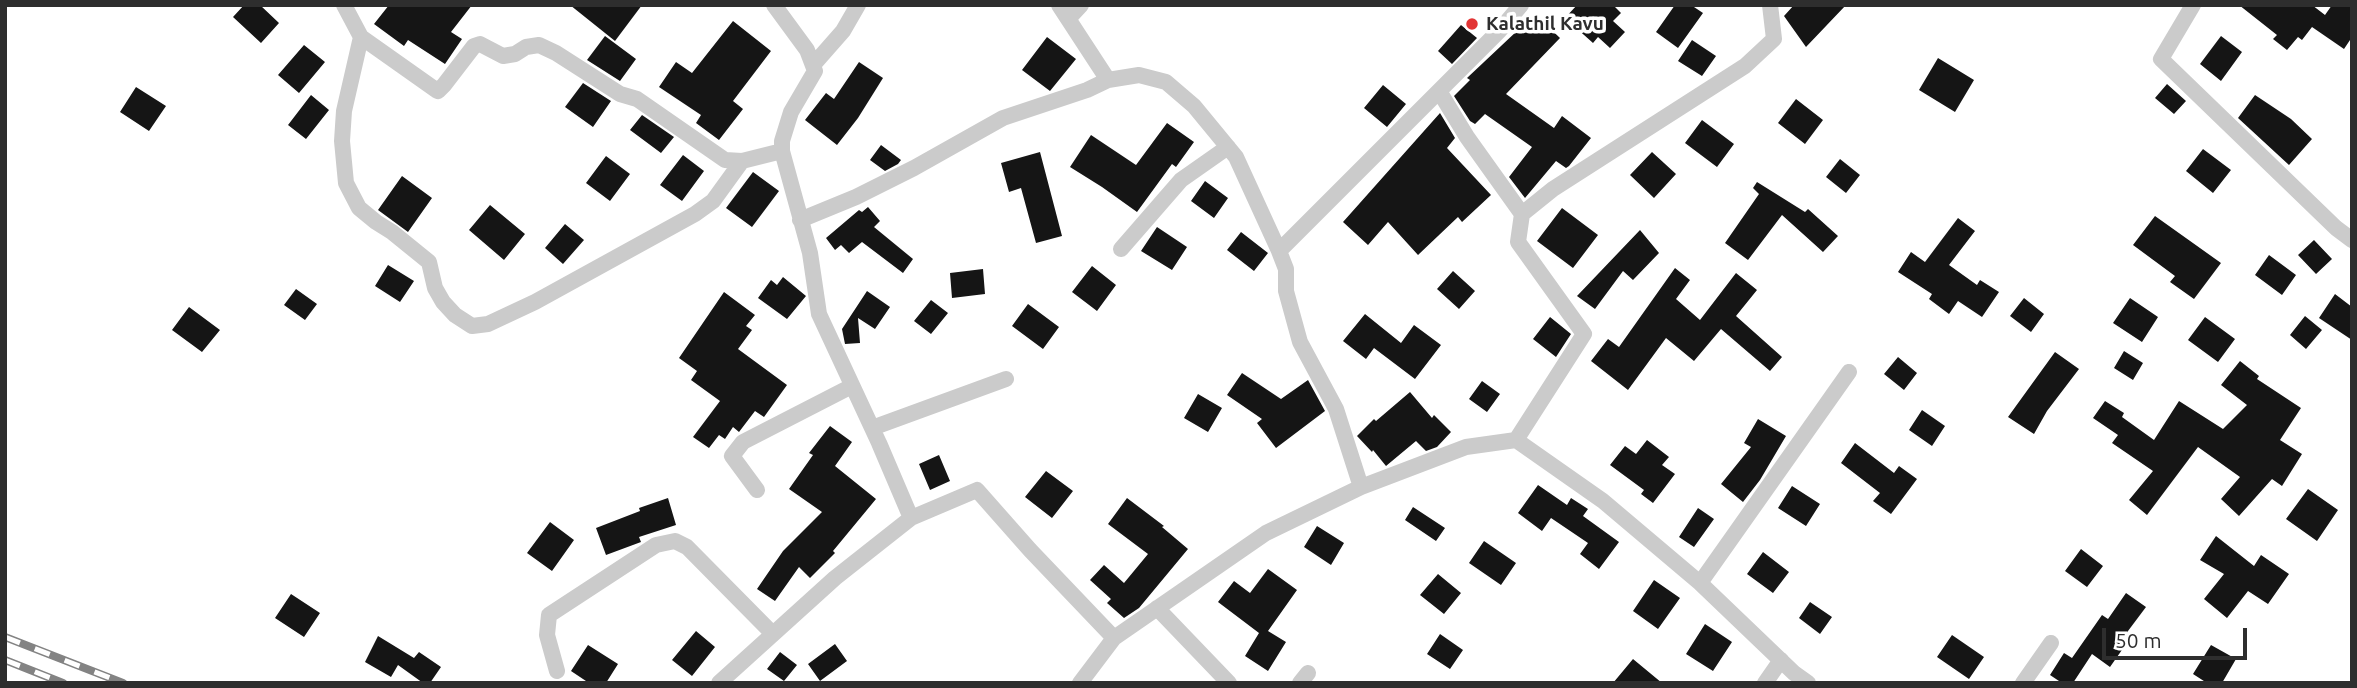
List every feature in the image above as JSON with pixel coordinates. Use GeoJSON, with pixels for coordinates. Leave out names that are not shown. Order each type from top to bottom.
{"type":"FeatureCollection","features":[{"type":"Feature","properties":{"kind":"street"},"geometry":{"type":"LineString","coordinates":[[344,5],[361,37],[438,91],[474,46],[481,44],[503,56],[539,45],[620,94],[637,99],[725,160],[742,161],[782,151]]}},
{"type":"Feature","properties":{"kind":"street"},"geometry":{"type":"LineString","coordinates":[[774,5],[814,64],[815,71],[784,127],[782,151],[810,253],[819,314],[911,519]]}},
{"type":"Feature","properties":{"kind":"street"},"geometry":{"type":"LineString","coordinates":[[814,64],[843,31],[858,5]]}},
{"type":"Feature","properties":{"kind":"street"},"geometry":{"type":"LineString","coordinates":[[1081,5],[1064,12],[1108,80]]}},
{"type":"Feature","properties":{"kind":"street"},"geometry":{"type":"LineString","coordinates":[[1279,251],[1499,31],[1521,5]]}},
{"type":"Feature","properties":{"kind":"street"},"geometry":{"type":"LineString","coordinates":[[1516,440],[1584,334],[1518,242],[1522,214],[1553,189],[1745,66],[1774,39],[1770,5]]}},
{"type":"Feature","properties":{"kind":"street"},"geometry":{"type":"LineString","coordinates":[[2193,5],[2161,59],[2336,228],[2352,240]]}},
{"type":"Feature","properties":{"kind":"street"},"geometry":{"type":"LineString","coordinates":[[361,37],[344,111],[342,141],[346,183],[359,208],[429,262],[435,288],[443,302],[455,315],[472,326],[488,324],[535,302],[695,214],[713,201],[742,161]]}},
{"type":"Feature","properties":{"kind":"street"},"geometry":{"type":"LineString","coordinates":[[800,220],[856,197],[914,168],[1003,118],[1087,90],[1108,80],[1139,75],[1167,82],[1194,106],[1237,157],[1286,269],[1286,290],[1300,342],[1336,409],[1361,487]]}},
{"type":"Feature","properties":{"kind":"street"},"geometry":{"type":"LineString","coordinates":[[1439,91],[1467,137],[1522,214]]}},
{"type":"Feature","properties":{"kind":"street"},"geometry":{"type":"LineString","coordinates":[[1121,249],[1181,180],[1228,148]]}},
{"type":"Feature","properties":{"kind":"street"},"geometry":{"type":"LineString","coordinates":[[1700,583],[1849,372]]}},
{"type":"Feature","properties":{"kind":"street"},"geometry":{"type":"LineString","coordinates":[[872,428],[1006,379]]}},
{"type":"Feature","properties":{"kind":"street"},"geometry":{"type":"LineString","coordinates":[[757,490],[732,456],[743,442],[852,386]]}},
{"type":"Feature","properties":{"kind":"street"},"geometry":{"type":"LineString","coordinates":[[1080,683],[1114,638],[1266,533],[1361,487],[1466,447],[1516,440],[1603,502],[1700,583],[1808,683]]}},
{"type":"Feature","properties":{"kind":"street"},"geometry":{"type":"LineString","coordinates":[[719,683],[835,578],[911,519],[977,490],[1030,551],[1114,638]]}},
{"type":"Feature","properties":{"kind":"street"},"geometry":{"type":"LineString","coordinates":[[556,671],[547,635],[549,615],[656,545],[676,541],[687,547],[773,634]]}},
{"type":"Feature","properties":{"kind":"street"},"geometry":{"type":"LineString","coordinates":[[1157,608],[1229,683]]}},
{"type":"Feature","properties":{"kind":"street"},"geometry":{"type":"LineString","coordinates":[[2024,683],[2051,643]]}},
{"type":"Feature","properties":{"kind":"street"},"geometry":{"type":"LineString","coordinates":[[1765,683],[1781,660]]}},
{"type":"Feature","properties":{"kind":"building"},"geometry":{"type":"Polygon","coordinates":[[[244,5],[260,5],[279,23],[261,43],[233,17],[244,5]]]}},
{"type":"Feature","properties":{"kind":"building"},"geometry":{"type":"Polygon","coordinates":[[[389,5],[472,5],[451,32],[462,39],[445,64],[408,40],[404,46],[374,24],[389,5]]]}},
{"type":"Feature","properties":{"kind":"building"},"geometry":{"type":"Polygon","coordinates":[[[570,5],[642,5],[615,41],[570,5]]]}},
{"type":"Feature","properties":{"kind":"building"},"geometry":{"type":"Polygon","coordinates":[[[1577,5],[1613,5],[1621,13],[1613,21],[1625,32],[1610,48],[1598,37],[1593,43],[1565,18],[1577,5]]]}},
{"type":"Feature","properties":{"kind":"building"},"geometry":{"type":"Polygon","coordinates":[[[1675,5],[1691,5],[1703,13],[1678,48],[1656,32],[1675,5]]]}},
{"type":"Feature","properties":{"kind":"building"},"geometry":{"type":"Polygon","coordinates":[[[1794,5],[1846,5],[1806,47],[1784,16],[1794,5]]]}},
{"type":"Feature","properties":{"kind":"building"},"geometry":{"type":"Polygon","coordinates":[[[2239,5],[2312,5],[2325,15],[2332,5],[2352,5],[2352,37],[2344,49],[2312,27],[2302,40],[2298,37],[2287,50],[2273,39],[2277,35],[2239,5]]]}},
{"type":"Feature","properties":{"kind":"building"},"geometry":{"type":"Polygon","coordinates":[[[1535,14],[1560,38],[1506,94],[1554,128],[1562,116],[1591,138],[1566,168],[1556,161],[1525,198],[1509,177],[1532,147],[1485,114],[1475,124],[1470,121],[1454,96],[1470,80],[1467,78],[1535,14]]]}},
{"type":"Feature","properties":{"kind":"building"},"geometry":{"type":"Polygon","coordinates":[[[733,21],[771,51],[733,101],[743,109],[719,140],[696,123],[701,115],[659,87],[676,62],[692,73],[733,21]]]}},
{"type":"Feature","properties":{"kind":"building"},"geometry":{"type":"Polygon","coordinates":[[[1461,25],[1477,38],[1452,64],[1438,51],[1461,25]]]}},
{"type":"Feature","properties":{"kind":"building"},"geometry":{"type":"Polygon","coordinates":[[[605,36],[636,59],[620,81],[587,60],[605,36]]]}},
{"type":"Feature","properties":{"kind":"building"},"geometry":{"type":"Polygon","coordinates":[[[2221,36],[2242,52],[2221,81],[2200,64],[2221,36]]]}},
{"type":"Feature","properties":{"kind":"building"},"geometry":{"type":"Polygon","coordinates":[[[1047,37],[1076,59],[1050,91],[1022,70],[1047,37]]]}},
{"type":"Feature","properties":{"kind":"building"},"geometry":{"type":"Polygon","coordinates":[[[1692,40],[1716,56],[1702,76],[1678,61],[1692,40]]]}},
{"type":"Feature","properties":{"kind":"building"},"geometry":{"type":"Polygon","coordinates":[[[304,45],[325,62],[299,93],[278,75],[304,45]]]}},
{"type":"Feature","properties":{"kind":"building"},"geometry":{"type":"Polygon","coordinates":[[[1938,58],[1974,80],[1955,112],[1919,90],[1938,58]]]}},
{"type":"Feature","properties":{"kind":"building"},"geometry":{"type":"Polygon","coordinates":[[[859,62],[883,78],[837,145],[805,120],[826,93],[834,99],[859,62]]]}},
{"type":"Feature","properties":{"kind":"building"},"geometry":{"type":"Polygon","coordinates":[[[583,83],[611,101],[593,127],[565,107],[583,83]]]}},
{"type":"Feature","properties":{"kind":"building"},"geometry":{"type":"Polygon","coordinates":[[[2167,84],[2186,101],[2174,114],[2155,98],[2167,84]]]}},
{"type":"Feature","properties":{"kind":"building"},"geometry":{"type":"Polygon","coordinates":[[[1383,85],[1406,104],[1387,127],[1364,108],[1383,85]]]}},
{"type":"Feature","properties":{"kind":"building"},"geometry":{"type":"Polygon","coordinates":[[[136,87],[166,106],[149,131],[120,112],[136,87]]]}},
{"type":"Feature","properties":{"kind":"building"},"geometry":{"type":"Polygon","coordinates":[[[311,95],[329,110],[306,139],[288,125],[311,95]]]}},
{"type":"Feature","properties":{"kind":"building"},"geometry":{"type":"Polygon","coordinates":[[[2255,95],[2291,119],[2312,139],[2289,165],[2238,118],[2255,95]]]}},
{"type":"Feature","properties":{"kind":"building"},"geometry":{"type":"Polygon","coordinates":[[[1796,99],[1823,120],[1805,144],[1778,123],[1796,99]]]}},
{"type":"Feature","properties":{"kind":"building"},"geometry":{"type":"Polygon","coordinates":[[[1440,113],[1455,138],[1447,148],[1491,195],[1462,222],[1458,217],[1418,255],[1388,222],[1368,245],[1343,222],[1440,113]]]}},
{"type":"Feature","properties":{"kind":"building"},"geometry":{"type":"Polygon","coordinates":[[[642,115],[674,137],[661,153],[630,130],[642,115]]]}},
{"type":"Feature","properties":{"kind":"building"},"geometry":{"type":"Polygon","coordinates":[[[1702,120],[1734,144],[1717,167],[1685,143],[1702,120]]]}},
{"type":"Feature","properties":{"kind":"building"},"geometry":{"type":"Polygon","coordinates":[[[1167,123],[1194,142],[1176,167],[1172,164],[1137,212],[1070,167],[1091,135],[1136,165],[1167,123]]]}},
{"type":"Feature","properties":{"kind":"building"},"geometry":{"type":"Polygon","coordinates":[[[881,145],[901,160],[885,171],[870,160],[881,145]]]}},
{"type":"Feature","properties":{"kind":"building"},"geometry":{"type":"Polygon","coordinates":[[[2203,149],[2231,170],[2213,193],[2186,171],[2203,149]]]}},
{"type":"Feature","properties":{"kind":"building"},"geometry":{"type":"Polygon","coordinates":[[[1040,152],[1062,236],[1036,243],[1021,188],[1009,192],[1001,163],[1040,152]]]}},
{"type":"Feature","properties":{"kind":"building"},"geometry":{"type":"Polygon","coordinates":[[[1652,152],[1676,174],[1654,198],[1630,175],[1652,152]]]}},
{"type":"Feature","properties":{"kind":"building"},"geometry":{"type":"Polygon","coordinates":[[[683,155],[704,171],[682,201],[660,185],[683,155]]]}},
{"type":"Feature","properties":{"kind":"building"},"geometry":{"type":"Polygon","coordinates":[[[606,156],[630,174],[610,201],[586,183],[606,156]]]}},
{"type":"Feature","properties":{"kind":"building"},"geometry":{"type":"Polygon","coordinates":[[[1840,159],[1860,175],[1846,193],[1826,177],[1840,159]]]}},
{"type":"Feature","properties":{"kind":"building"},"geometry":{"type":"Polygon","coordinates":[[[753,172],[779,191],[752,227],[726,208],[753,172]]]}},
{"type":"Feature","properties":{"kind":"building"},"geometry":{"type":"Polygon","coordinates":[[[402,176],[432,198],[408,232],[378,210],[402,176]]]}},
{"type":"Feature","properties":{"kind":"building"},"geometry":{"type":"Polygon","coordinates":[[[1205,181],[1228,198],[1214,218],[1191,201],[1205,181]]]}},
{"type":"Feature","properties":{"kind":"building"},"geometry":{"type":"Polygon","coordinates":[[[1757,182],[1805,212],[1808,209],[1838,236],[1823,252],[1782,215],[1748,260],[1725,243],[1759,194],[1753,188],[1757,182]]]}},
{"type":"Feature","properties":{"kind":"building"},"geometry":{"type":"Polygon","coordinates":[[[490,205],[525,234],[504,260],[469,230],[490,205]]]}},
{"type":"Feature","properties":{"kind":"building"},"geometry":{"type":"Polygon","coordinates":[[[868,207],[880,221],[874,227],[913,259],[903,273],[862,242],[849,253],[841,245],[835,250],[826,238],[859,210],[862,212],[868,207]]]}},
{"type":"Feature","properties":{"kind":"building"},"geometry":{"type":"Polygon","coordinates":[[[1562,208],[1598,235],[1573,268],[1537,241],[1562,208]]]}},
{"type":"Feature","properties":{"kind":"building"},"geometry":{"type":"Polygon","coordinates":[[[2155,216],[2221,263],[2194,299],[2170,282],[2175,276],[2133,245],[2155,216]]]}},
{"type":"Feature","properties":{"kind":"building"},"geometry":{"type":"Polygon","coordinates":[[[1958,218],[1975,231],[1949,265],[1977,285],[1980,280],[1999,292],[1982,317],[1958,301],[1949,314],[1929,299],[1932,294],[1898,272],[1911,252],[1925,262],[1958,218]]]}},
{"type":"Feature","properties":{"kind":"building"},"geometry":{"type":"Polygon","coordinates":[[[565,224],[584,240],[563,264],[545,248],[565,224]]]}},
{"type":"Feature","properties":{"kind":"building"},"geometry":{"type":"Polygon","coordinates":[[[1157,227],[1187,247],[1172,270],[1141,251],[1157,227]]]}},
{"type":"Feature","properties":{"kind":"building"},"geometry":{"type":"Polygon","coordinates":[[[1640,230],[1659,253],[1633,280],[1623,271],[1595,309],[1577,296],[1640,230]]]}},
{"type":"Feature","properties":{"kind":"building"},"geometry":{"type":"Polygon","coordinates":[[[1241,232],[1268,253],[1254,271],[1227,250],[1241,232]]]}},
{"type":"Feature","properties":{"kind":"building"},"geometry":{"type":"Polygon","coordinates":[[[2314,240],[2332,259],[2316,274],[2298,255],[2314,240]]]}},
{"type":"Feature","properties":{"kind":"building"},"geometry":{"type":"Polygon","coordinates":[[[2269,255],[2296,275],[2282,295],[2255,275],[2269,255]]]}},
{"type":"Feature","properties":{"kind":"building"},"geometry":{"type":"Polygon","coordinates":[[[388,265],[414,281],[400,302],[375,286],[388,265]]]}},
{"type":"Feature","properties":{"kind":"building"},"geometry":{"type":"Polygon","coordinates":[[[1092,266],[1116,285],[1097,311],[1072,292],[1092,266]]]}},
{"type":"Feature","properties":{"kind":"building"},"geometry":{"type":"Polygon","coordinates":[[[1675,268],[1690,280],[1676,299],[1700,320],[1736,273],[1757,290],[1736,316],[1782,357],[1770,371],[1721,329],[1694,361],[1666,338],[1628,390],[1591,361],[1608,339],[1619,347],[1675,268]]]}},
{"type":"Feature","properties":{"kind":"building"},"geometry":{"type":"Polygon","coordinates":[[[983,269],[985,294],[952,298],[950,273],[983,269]]]}},
{"type":"Feature","properties":{"kind":"building"},"geometry":{"type":"Polygon","coordinates":[[[1453,271],[1475,291],[1459,309],[1437,289],[1453,271]]]}},
{"type":"Feature","properties":{"kind":"building"},"geometry":{"type":"Polygon","coordinates":[[[783,277],[806,296],[787,319],[758,298],[771,280],[777,285],[783,277]]]}},
{"type":"Feature","properties":{"kind":"building"},"geometry":{"type":"Polygon","coordinates":[[[296,289],[317,304],[305,320],[284,305],[296,289]]]}},
{"type":"Feature","properties":{"kind":"building"},"geometry":{"type":"Polygon","coordinates":[[[867,291],[890,307],[875,329],[858,318],[860,343],[845,344],[842,329],[867,291]]]}},
{"type":"Feature","properties":{"kind":"building"},"geometry":{"type":"Polygon","coordinates":[[[724,292],[755,315],[746,326],[752,330],[738,349],[787,385],[764,417],[755,411],[739,432],[733,427],[725,439],[719,435],[709,448],[693,437],[720,401],[691,380],[697,371],[679,358],[724,292]]]}},
{"type":"Feature","properties":{"kind":"building"},"geometry":{"type":"Polygon","coordinates":[[[2335,294],[2352,307],[2352,340],[2319,318],[2335,294]]]}},
{"type":"Feature","properties":{"kind":"building"},"geometry":{"type":"Polygon","coordinates":[[[2024,298],[2044,314],[2031,332],[2010,316],[2024,298]]]}},
{"type":"Feature","properties":{"kind":"building"},"geometry":{"type":"Polygon","coordinates":[[[2130,298],[2158,317],[2142,342],[2113,323],[2130,298]]]}},
{"type":"Feature","properties":{"kind":"building"},"geometry":{"type":"Polygon","coordinates":[[[931,300],[948,313],[931,334],[914,321],[931,300]]]}},
{"type":"Feature","properties":{"kind":"building"},"geometry":{"type":"Polygon","coordinates":[[[1028,304],[1059,327],[1043,349],[1012,326],[1028,304]]]}},
{"type":"Feature","properties":{"kind":"building"},"geometry":{"type":"Polygon","coordinates":[[[189,307],[220,330],[202,352],[172,330],[189,307]]]}},
{"type":"Feature","properties":{"kind":"building"},"geometry":{"type":"Polygon","coordinates":[[[1365,314],[1401,343],[1414,325],[1441,345],[1415,379],[1374,348],[1366,359],[1343,341],[1365,314]]]}},
{"type":"Feature","properties":{"kind":"building"},"geometry":{"type":"Polygon","coordinates":[[[2305,316],[2322,330],[2306,349],[2290,335],[2305,316]]]}},
{"type":"Feature","properties":{"kind":"building"},"geometry":{"type":"Polygon","coordinates":[[[1550,317],[1571,334],[1556,357],[1533,339],[1550,317]]]}},
{"type":"Feature","properties":{"kind":"building"},"geometry":{"type":"Polygon","coordinates":[[[2205,317],[2235,339],[2218,362],[2188,340],[2205,317]]]}},
{"type":"Feature","properties":{"kind":"building"},"geometry":{"type":"Polygon","coordinates":[[[2124,351],[2143,363],[2133,380],[2114,368],[2124,351]]]}},
{"type":"Feature","properties":{"kind":"building"},"geometry":{"type":"Polygon","coordinates":[[[2055,352],[2079,369],[2047,411],[2034,434],[2008,417],[2055,352]]]}},
{"type":"Feature","properties":{"kind":"building"},"geometry":{"type":"Polygon","coordinates":[[[1898,357],[1917,373],[1904,390],[1884,374],[1898,357]]]}},
{"type":"Feature","properties":{"kind":"building"},"geometry":{"type":"Polygon","coordinates":[[[2240,361],[2259,376],[2257,379],[2301,408],[2280,440],[2302,454],[2282,486],[2272,479],[2239,516],[2221,499],[2240,477],[2198,447],[2147,515],[2129,500],[2153,471],[2112,443],[2118,435],[2093,418],[2105,401],[2124,413],[2122,417],[2154,440],[2179,401],[2223,429],[2247,405],[2221,385],[2240,361]]]}},
{"type":"Feature","properties":{"kind":"building"},"geometry":{"type":"Polygon","coordinates":[[[1242,373],[1281,399],[1308,380],[1325,411],[1276,448],[1257,423],[1262,419],[1227,395],[1242,373]]]}},
{"type":"Feature","properties":{"kind":"building"},"geometry":{"type":"Polygon","coordinates":[[[1482,381],[1500,394],[1487,412],[1469,399],[1482,381]]]}},
{"type":"Feature","properties":{"kind":"building"},"geometry":{"type":"Polygon","coordinates":[[[1410,392],[1432,418],[1434,415],[1451,432],[1437,447],[1426,451],[1416,441],[1386,466],[1357,436],[1374,419],[1376,421],[1410,392]]]}},
{"type":"Feature","properties":{"kind":"building"},"geometry":{"type":"Polygon","coordinates":[[[1198,394],[1222,408],[1208,432],[1184,418],[1198,394]]]}},
{"type":"Feature","properties":{"kind":"building"},"geometry":{"type":"Polygon","coordinates":[[[1922,410],[1945,426],[1932,446],[1909,430],[1922,410]]]}},
{"type":"Feature","properties":{"kind":"building"},"geometry":{"type":"Polygon","coordinates":[[[1758,419],[1786,436],[1760,480],[1743,502],[1721,484],[1751,447],[1744,443],[1758,419]]]}},
{"type":"Feature","properties":{"kind":"building"},"geometry":{"type":"Polygon","coordinates":[[[830,426],[852,442],[835,466],[876,499],[833,551],[835,553],[810,578],[799,567],[775,601],[757,589],[783,551],[822,512],[789,489],[813,455],[809,453],[830,426]]]}},
{"type":"Feature","properties":{"kind":"building"},"geometry":{"type":"Polygon","coordinates":[[[1647,440],[1669,457],[1662,465],[1675,474],[1653,503],[1641,494],[1644,490],[1610,465],[1625,446],[1636,454],[1647,440]]]}},
{"type":"Feature","properties":{"kind":"building"},"geometry":{"type":"Polygon","coordinates":[[[1855,443],[1894,473],[1899,466],[1917,479],[1891,514],[1873,501],[1880,493],[1841,463],[1855,443]]]}},
{"type":"Feature","properties":{"kind":"building"},"geometry":{"type":"Polygon","coordinates":[[[939,455],[950,481],[930,490],[919,464],[939,455]]]}},
{"type":"Feature","properties":{"kind":"building"},"geometry":{"type":"Polygon","coordinates":[[[1046,471],[1073,491],[1052,518],[1025,497],[1046,471]]]}},
{"type":"Feature","properties":{"kind":"building"},"geometry":{"type":"Polygon","coordinates":[[[1538,485],[1567,505],[1571,498],[1588,509],[1583,516],[1619,542],[1599,569],[1580,554],[1588,543],[1551,518],[1542,531],[1518,513],[1538,485]]]}},
{"type":"Feature","properties":{"kind":"building"},"geometry":{"type":"Polygon","coordinates":[[[1792,486],[1820,504],[1806,526],[1778,508],[1792,486]]]}},
{"type":"Feature","properties":{"kind":"building"},"geometry":{"type":"Polygon","coordinates":[[[2308,489],[2338,510],[2317,541],[2286,519],[2308,489]]]}},
{"type":"Feature","properties":{"kind":"building"},"geometry":{"type":"Polygon","coordinates":[[[668,498],[676,525],[639,537],[641,542],[606,555],[596,528],[668,498]]]}},
{"type":"Feature","properties":{"kind":"building"},"geometry":{"type":"Polygon","coordinates":[[[1127,498],[1164,526],[1162,527],[1188,549],[1139,608],[1124,618],[1107,603],[1111,599],[1090,580],[1104,565],[1124,583],[1148,554],[1108,524],[1127,498]]]}},
{"type":"Feature","properties":{"kind":"building"},"geometry":{"type":"Polygon","coordinates":[[[1413,507],[1445,528],[1436,541],[1405,520],[1413,507]]]}},
{"type":"Feature","properties":{"kind":"building"},"geometry":{"type":"Polygon","coordinates":[[[1698,508],[1714,519],[1694,547],[1679,537],[1698,508]]]}},
{"type":"Feature","properties":{"kind":"building"},"geometry":{"type":"Polygon","coordinates":[[[550,522],[574,540],[552,571],[527,553],[550,522]]]}},
{"type":"Feature","properties":{"kind":"building"},"geometry":{"type":"Polygon","coordinates":[[[1317,526],[1344,543],[1331,565],[1304,547],[1317,526]]]}},
{"type":"Feature","properties":{"kind":"building"},"geometry":{"type":"Polygon","coordinates":[[[2216,536],[2254,566],[2261,555],[2289,574],[2268,604],[2248,591],[2227,618],[2204,599],[2224,574],[2200,560],[2216,536]]]}},
{"type":"Feature","properties":{"kind":"building"},"geometry":{"type":"Polygon","coordinates":[[[1484,541],[1516,563],[1501,585],[1469,563],[1484,541]]]}},
{"type":"Feature","properties":{"kind":"building"},"geometry":{"type":"Polygon","coordinates":[[[2081,549],[2103,566],[2087,587],[2065,571],[2081,549]]]}},
{"type":"Feature","properties":{"kind":"building"},"geometry":{"type":"Polygon","coordinates":[[[1763,552],[1789,572],[1773,593],[1747,574],[1763,552]]]}},
{"type":"Feature","properties":{"kind":"building"},"geometry":{"type":"Polygon","coordinates":[[[1268,569],[1297,590],[1268,631],[1286,642],[1268,671],[1245,656],[1259,633],[1218,602],[1234,581],[1250,593],[1268,569]]]}},
{"type":"Feature","properties":{"kind":"building"},"geometry":{"type":"Polygon","coordinates":[[[1438,574],[1461,593],[1444,614],[1420,595],[1438,574]]]}},
{"type":"Feature","properties":{"kind":"building"},"geometry":{"type":"Polygon","coordinates":[[[1654,580],[1680,598],[1658,629],[1633,611],[1654,580]]]}},
{"type":"Feature","properties":{"kind":"building"},"geometry":{"type":"Polygon","coordinates":[[[2126,593],[2146,607],[2119,643],[2124,647],[2110,667],[2092,654],[2073,683],[2062,683],[2050,675],[2064,653],[2072,658],[2102,615],[2108,619],[2126,593]]]}},
{"type":"Feature","properties":{"kind":"building"},"geometry":{"type":"Polygon","coordinates":[[[291,594],[320,613],[304,637],[275,618],[291,594]]]}},
{"type":"Feature","properties":{"kind":"building"},"geometry":{"type":"Polygon","coordinates":[[[1810,602],[1832,617],[1820,634],[1799,618],[1810,602]]]}},
{"type":"Feature","properties":{"kind":"building"},"geometry":{"type":"Polygon","coordinates":[[[1705,624],[1732,642],[1713,671],[1686,654],[1705,624]]]}},
{"type":"Feature","properties":{"kind":"building"},"geometry":{"type":"Polygon","coordinates":[[[696,631],[715,647],[692,676],[672,660],[696,631]]]}},
{"type":"Feature","properties":{"kind":"building"},"geometry":{"type":"Polygon","coordinates":[[[1440,634],[1463,650],[1450,669],[1427,654],[1440,634]]]}},
{"type":"Feature","properties":{"kind":"building"},"geometry":{"type":"Polygon","coordinates":[[[1952,635],[1984,657],[1969,679],[1937,657],[1952,635]]]}},
{"type":"Feature","properties":{"kind":"building"},"geometry":{"type":"Polygon","coordinates":[[[378,636],[414,658],[419,652],[441,667],[430,683],[423,683],[398,665],[391,677],[365,662],[378,636]]]}},
{"type":"Feature","properties":{"kind":"building"},"geometry":{"type":"Polygon","coordinates":[[[835,644],[847,661],[820,681],[808,664],[835,644]]]}},
{"type":"Feature","properties":{"kind":"building"},"geometry":{"type":"Polygon","coordinates":[[[588,645],[618,664],[606,683],[589,683],[571,671],[588,645]]]}},
{"type":"Feature","properties":{"kind":"building"},"geometry":{"type":"Polygon","coordinates":[[[2211,645],[2236,659],[2222,683],[2207,683],[2193,674],[2211,645]]]}},
{"type":"Feature","properties":{"kind":"building"},"geometry":{"type":"Polygon","coordinates":[[[780,652],[797,665],[784,681],[767,669],[780,652]]]}},
{"type":"Feature","properties":{"kind":"building"},"geometry":{"type":"Polygon","coordinates":[[[1633,659],[1662,683],[1613,683],[1633,659]]]}},
{"type":"Feature","properties":{"kind":"railway"},"geometry":{"type":"LineString","coordinates":[[5,637],[123,683]]}},
{"type":"Feature","properties":{"kind":"railway"},"geometry":{"type":"LineString","coordinates":[[5,660],[63,683]]}},
{"type":"Feature","properties":{"kind":"place","name":"Kalathil Kavu"},"geometry":{"type":"Point","coordinates":[1472,24]}}]}
